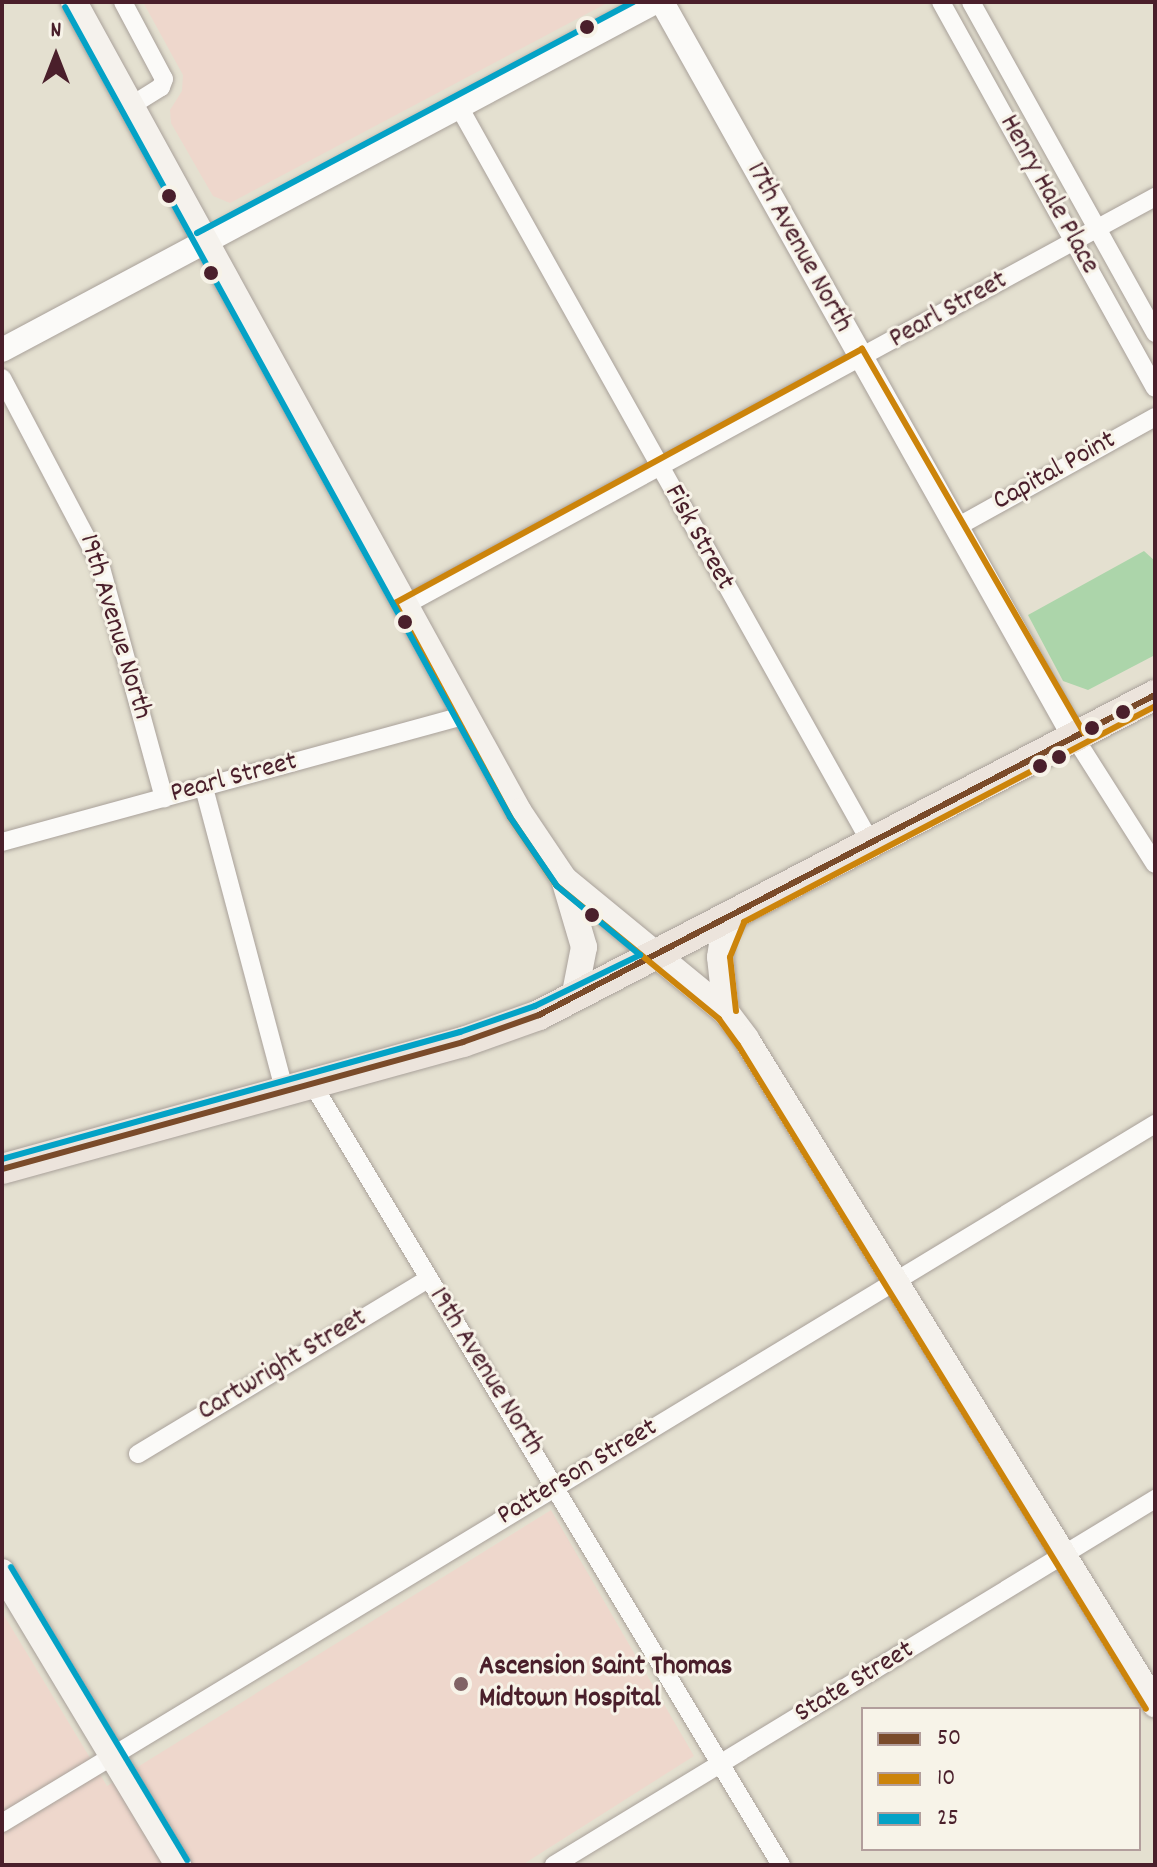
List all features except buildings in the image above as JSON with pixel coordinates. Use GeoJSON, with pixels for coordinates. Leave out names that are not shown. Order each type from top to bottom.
{"type":"FeatureCollection","features":[{"type":"Feature","properties":{"kind":"main road"},"geometry":{"type":"LineString","coordinates":[[74,2],[202,242],[466,715],[564,879],[584,947],[574,998]]}},
{"type":"Feature","properties":{"kind":"main road"},"geometry":{"type":"LineString","coordinates":[[2,1169],[463,1042],[574,998],[658,957],[1155,695]]}},
{"type":"Feature","properties":{"kind":"main road"},"geometry":{"type":"LineString","coordinates":[[564,879],[726,1012],[1155,1704]]}},
{"type":"Feature","properties":{"kind":"main road"},"geometry":{"type":"LineString","coordinates":[[726,1012],[720,957],[723,937],[737,914]]}},
{"type":"Feature","properties":{"kind":"main road"},"geometry":{"type":"LineString","coordinates":[[2,1572],[178,1865]]}},
{"type":"Feature","properties":{"kind":"street"},"geometry":{"type":"LineString","coordinates":[[123,2],[164,79],[161,87],[130,106]]}},
{"type":"Feature","properties":{"kind":"street"},"geometry":{"type":"LineString","coordinates":[[2,350],[655,2]]}},
{"type":"Feature","properties":{"kind":"street","name":"17th Avenue North"},"geometry":{"type":"LineString","coordinates":[[662,2],[1075,738],[1155,864]]}},
{"type":"Feature","properties":{"kind":"street","name":"Henry Hale Place"},"geometry":{"type":"LineString","coordinates":[[941,2],[1155,388]]}},
{"type":"Feature","properties":{"kind":"street","name":"Henry Hale Place"},"geometry":{"type":"LineString","coordinates":[[971,2],[1155,333]]}},
{"type":"Feature","properties":{"kind":"street","name":"Fisk Street"},"geometry":{"type":"LineString","coordinates":[[458,105],[871,843]]}},
{"type":"Feature","properties":{"kind":"street","name":"Pearl Street"},"geometry":{"type":"LineString","coordinates":[[405,605],[1155,197]]}},
{"type":"Feature","properties":{"kind":"street","name":"19th Avenue North"},"geometry":{"type":"LineString","coordinates":[[2,378],[100,564],[164,798]]}},
{"type":"Feature","properties":{"kind":"street","name":"Capital Point"},"geometry":{"type":"LineString","coordinates":[[955,528],[1155,417]]}},
{"type":"Feature","properties":{"kind":"street","name":"Pearl Street"},"geometry":{"type":"LineString","coordinates":[[2,842],[466,715]]}},
{"type":"Feature","properties":{"kind":"street","name":"19th Avenue North"},"geometry":{"type":"LineString","coordinates":[[204,788],[299,1089],[428,1279],[781,1865]]}},
{"type":"Feature","properties":{"kind":"street","name":"Patterson Street"},"geometry":{"type":"LineString","coordinates":[[2,1823],[1155,1124]]}},
{"type":"Feature","properties":{"kind":"street","name":"Cartwright Street"},"geometry":{"type":"LineString","coordinates":[[138,1454],[428,1279]]}},
{"type":"Feature","properties":{"kind":"street","name":"State Street"},"geometry":{"type":"LineString","coordinates":[[554,1865],[1155,1499]]}},
{"type":"Feature","properties":{"kind":"shaded area"},"geometry":{"type":"Polygon","coordinates":[[[143,2],[609,2],[230,203],[213,196],[171,123],[170,110],[182,91],[183,75],[143,2]]]}},
{"type":"Feature","properties":{"kind":"shaded area","name":"Ascension Saint Thomas Midtown Hospital"},"geometry":{"type":"Polygon","coordinates":[[[551,1510],[694,1756],[522,1865],[2,1865],[2,1612],[107,1786],[551,1510]]]}},
{"type":"Feature","properties":{"kind":"green space"},"geometry":{"type":"Polygon","coordinates":[[[1144,551],[1155,561],[1155,655],[1088,690],[1063,681],[1028,615],[1144,551]]]}},
{"type":"Feature","properties":{"kind":"transit line","name":"25"},"geometry":{"type":"LineString","coordinates":[[197,233],[634,2]]}},
{"type":"Feature","properties":{"kind":"transit line","name":"25"},"geometry":{"type":"LineString","coordinates":[[2,1159],[460,1032],[535,1006],[640,955],[557,886],[510,817],[65,7]]}},
{"type":"Feature","properties":{"kind":"transit line","name":"10"},"geometry":{"type":"LineString","coordinates":[[1084,733],[862,349],[395,603],[510,817],[556,885],[719,1019],[738,1045],[1146,1709]]}},
{"type":"Feature","properties":{"kind":"transit line","name":"50"},"geometry":{"type":"LineString","coordinates":[[2,1169],[463,1042],[539,1015],[1155,695]]}},
{"type":"Feature","properties":{"kind":"transit line","name":"10"},"geometry":{"type":"LineString","coordinates":[[736,1011],[730,957],[744,922],[1155,706]]}},
{"type":"Feature","properties":{"kind":"transit line","name":"25"},"geometry":{"type":"LineString","coordinates":[[11,1567],[187,1860]]}},
{"type":"Feature","properties":{"kind":"place","name":"Ascension Saint Thomas Midtown Hospital"},"geometry":{"type":"Point","coordinates":[461,1684]}}]}
